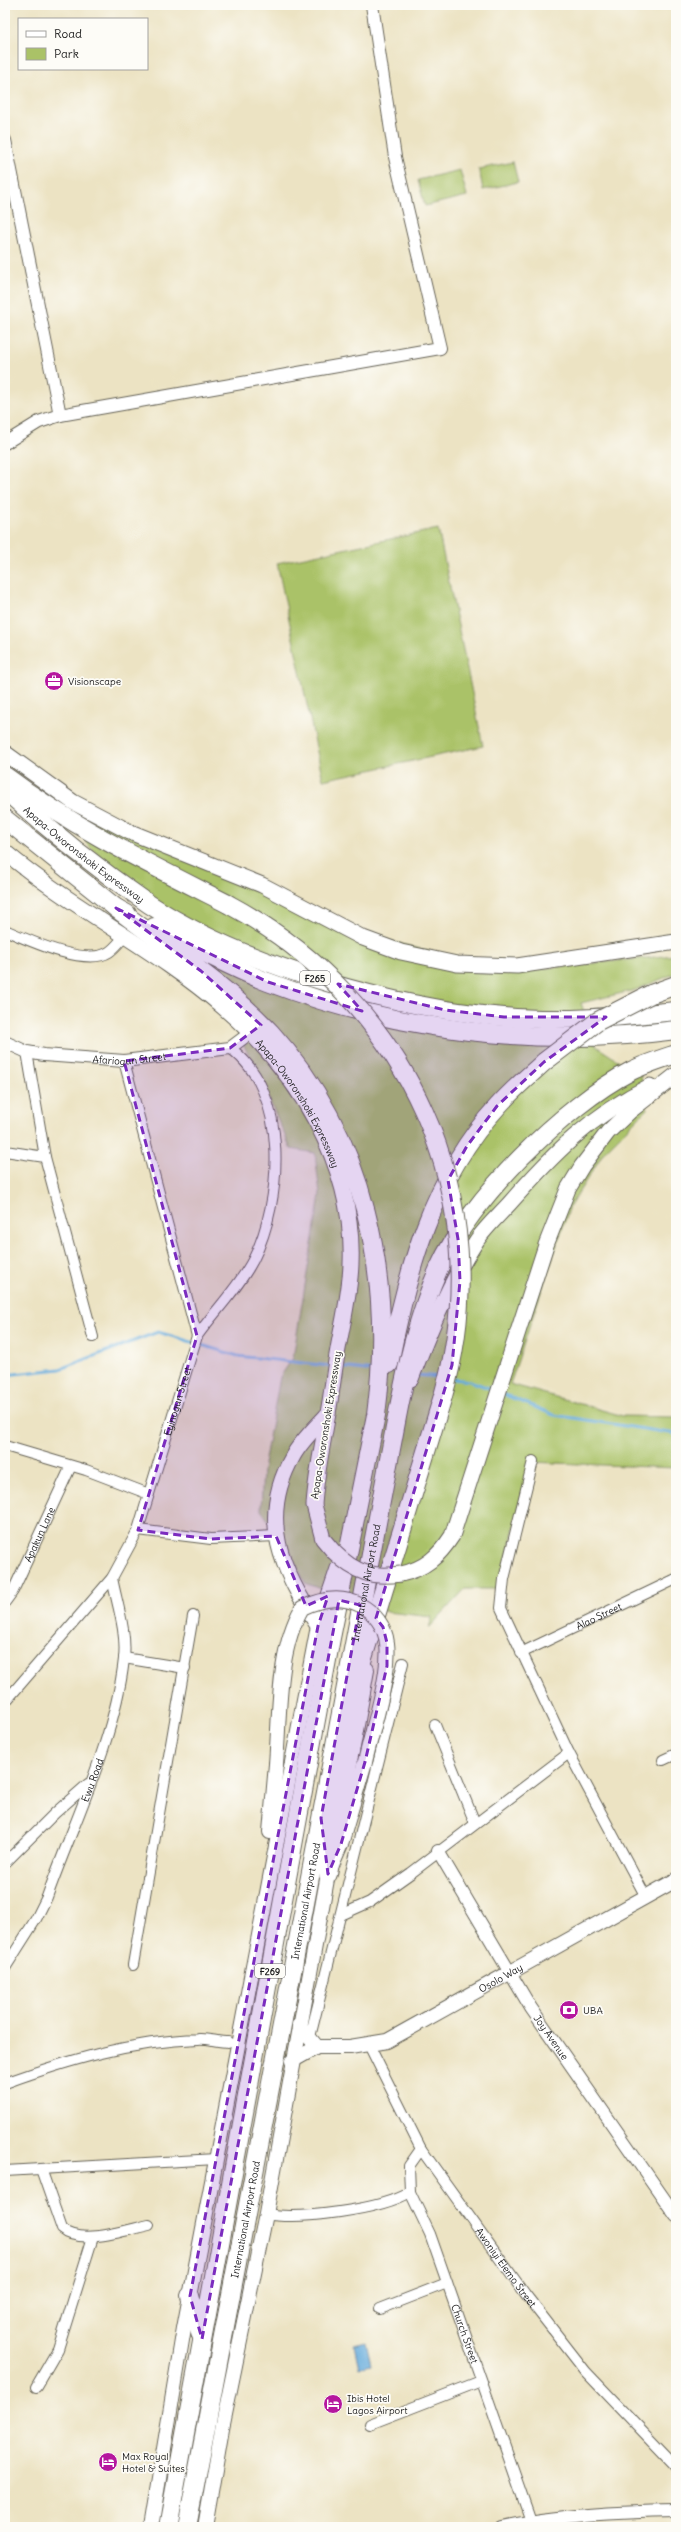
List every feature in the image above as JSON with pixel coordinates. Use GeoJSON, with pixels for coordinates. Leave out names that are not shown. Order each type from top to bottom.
{"type":"FeatureCollection","features":[{"type":"Feature","properties":{"kind":"highway"},"geometry":{"type":"LineString","coordinates":[[5,776],[32,796],[88,831],[228,904],[284,937],[340,987],[389,1046],[421,1104],[444,1166],[458,1239],[460,1281],[458,1322],[452,1365],[373,1628],[331,1753]]}},
{"type":"Feature","properties":{"kind":"highway","name":"Apapa-Oworonshoki Expressway"},"geometry":{"type":"LineString","coordinates":[[5,790],[42,824],[149,904],[207,935],[280,967],[374,994],[445,1010],[497,1016],[578,1019],[676,1011]]}},
{"type":"Feature","properties":{"kind":"highway","name":"Apapa-Oworonshoki Expressway"},"geometry":{"type":"LineString","coordinates":[[5,819],[116,908],[232,967],[268,982],[385,1018],[431,1027],[529,1035],[612,1035],[676,1030]]}},
{"type":"Feature","properties":{"kind":"highway"},"geometry":{"type":"LineString","coordinates":[[116,908],[201,971],[271,1033],[311,1085],[340,1136],[363,1196],[375,1248],[381,1294],[386,1358],[392,1393]]}},
{"type":"Feature","properties":{"kind":"highway"},"geometry":{"type":"LineString","coordinates":[[386,1358],[416,1250],[434,1204],[467,1146],[497,1106],[544,1062],[598,1021],[651,994],[676,986]]}},
{"type":"Feature","properties":{"kind":"highway"},"geometry":{"type":"LineString","coordinates":[[392,1393],[413,1362],[426,1302],[439,1267],[456,1238],[507,1171],[557,1123],[603,1089],[631,1071],[676,1054]]}},
{"type":"Feature","properties":{"kind":"highway","name":"International Airport Road"},"geometry":{"type":"LineString","coordinates":[[168,2527],[352,1524],[376,1415],[392,1393]]}},
{"type":"Feature","properties":{"kind":"highway","name":"International Airport Road"},"geometry":{"type":"LineString","coordinates":[[186,2527],[321,1818],[331,1753],[397,1416],[392,1393]]}},
{"type":"Feature","properties":{"kind":"highway"},"geometry":{"type":"LineString","coordinates":[[328,1874],[373,1628]]}},
{"type":"Feature","properties":{"kind":"highway"},"geometry":{"type":"LineString","coordinates":[[321,1818],[328,1874]]}},
{"type":"Feature","properties":{"kind":"highway"},"geometry":{"type":"LineString","coordinates":[[190,2296],[202,2339]]}},
{"type":"Feature","properties":{"kind":"main road"},"geometry":{"type":"LineString","coordinates":[[5,753],[73,802],[130,832],[262,885],[364,938],[401,952],[457,964],[517,966],[676,942]]}},
{"type":"Feature","properties":{"kind":"main road","name":"Apapa-Oworonshoki Expressway"},"geometry":{"type":"LineString","coordinates":[[5,852],[28,871],[125,936],[223,1007],[250,1033],[281,1069],[307,1104],[326,1139],[340,1178],[350,1222],[351,1264],[314,1505],[323,1539],[345,1564],[362,1572],[382,1577],[401,1574],[425,1566],[445,1547],[452,1536],[548,1237],[568,1189],[582,1166],[608,1132],[630,1111],[676,1074]]}},
{"type":"Feature","properties":{"kind":"main road"},"geometry":{"type":"LineString","coordinates":[[413,1362],[456,1277],[478,1239],[531,1179],[573,1137],[617,1103],[676,1074]]}},
{"type":"Feature","properties":{"kind":"main road"},"geometry":{"type":"LineString","coordinates":[[318,1626],[298,1592],[276,1536],[274,1513],[278,1489],[293,1455],[328,1413]]}},
{"type":"Feature","properties":{"kind":"main road","name":"International Airport Road"},"geometry":{"type":"LineString","coordinates":[[151,2527],[190,2296],[265,1897],[318,1626],[352,1524]]}},
{"type":"Feature","properties":{"kind":"main road","name":"International Airport Road"},"geometry":{"type":"LineString","coordinates":[[205,2527],[222,2429],[266,2214],[292,2061],[320,1925],[328,1874],[341,1844],[365,1762],[387,1666],[387,1643],[383,1627],[369,1610],[352,1600],[329,1599],[302,1608],[293,1624],[287,1646],[265,1897]]}},
{"type":"Feature","properties":{"kind":"main road","name":"Osolo Way"},"geometry":{"type":"LineString","coordinates":[[292,2061],[314,2042],[370,2045],[387,2041],[676,1880]]}},
{"type":"Feature","properties":{"kind":"main road"},"geometry":{"type":"LineString","coordinates":[[299,2025],[314,2042]]}},
{"type":"Feature","properties":{"kind":"street"},"geometry":{"type":"LineString","coordinates":[[5,443],[39,422],[60,415],[440,348],[395,157],[372,5]]}},
{"type":"Feature","properties":{"kind":"street"},"geometry":{"type":"LineString","coordinates":[[5,140],[60,415]]}},
{"type":"Feature","properties":{"kind":"street"},"geometry":{"type":"LineString","coordinates":[[5,930],[49,948],[96,956],[109,952],[125,936]]}},
{"type":"Feature","properties":{"kind":"street","name":"Afariogun Street"},"geometry":{"type":"LineString","coordinates":[[5,1042],[27,1052],[66,1058],[124,1062],[230,1048],[250,1033]]}},
{"type":"Feature","properties":{"kind":"street"},"geometry":{"type":"LineString","coordinates":[[197,1336],[253,1260],[266,1228],[274,1180],[276,1142],[274,1122],[260,1088],[246,1062],[230,1048]]}},
{"type":"Feature","properties":{"kind":"street"},"geometry":{"type":"LineString","coordinates":[[27,1052],[45,1157],[93,1337]]}},
{"type":"Feature","properties":{"kind":"street"},"geometry":{"type":"LineString","coordinates":[[124,1062],[197,1336]]}},
{"type":"Feature","properties":{"kind":"street"},"geometry":{"type":"LineString","coordinates":[[5,1151],[45,1157]]}},
{"type":"Feature","properties":{"kind":"street","name":"Eyinogun Street"},"geometry":{"type":"LineString","coordinates":[[5,1702],[112,1578],[138,1530],[197,1336]]}},
{"type":"Feature","properties":{"kind":"street"},"geometry":{"type":"LineString","coordinates":[[5,1446],[71,1466],[149,1494]]}},
{"type":"Feature","properties":{"kind":"street"},"geometry":{"type":"LineString","coordinates":[[533,1461],[500,1597],[503,1613],[569,1753],[646,1897]]}},
{"type":"Feature","properties":{"kind":"street","name":"Apakun Lane"},"geometry":{"type":"LineString","coordinates":[[5,1602],[13,1591],[71,1466]]}},
{"type":"Feature","properties":{"kind":"street"},"geometry":{"type":"LineString","coordinates":[[138,1530],[211,1539],[276,1536]]}},
{"type":"Feature","properties":{"kind":"street","name":"Ewu Road"},"geometry":{"type":"LineString","coordinates":[[5,1968],[36,1919],[47,1897],[89,1783],[113,1712],[124,1658],[124,1638],[112,1578]]}},
{"type":"Feature","properties":{"kind":"street","name":"Alao Street"},"geometry":{"type":"LineString","coordinates":[[521,1653],[676,1579]]}},
{"type":"Feature","properties":{"kind":"street"},"geometry":{"type":"LineString","coordinates":[[133,1965],[193,1616]]}},
{"type":"Feature","properties":{"kind":"street"},"geometry":{"type":"LineString","coordinates":[[124,1658],[185,1668]]}},
{"type":"Feature","properties":{"kind":"street"},"geometry":{"type":"LineString","coordinates":[[314,2042],[341,1915],[402,1663]]}},
{"type":"Feature","properties":{"kind":"street"},"geometry":{"type":"LineString","coordinates":[[435,1725],[475,1823]]}},
{"type":"Feature","properties":{"kind":"street"},"geometry":{"type":"LineString","coordinates":[[341,1915],[370,1902],[569,1753]]}},
{"type":"Feature","properties":{"kind":"street"},"geometry":{"type":"LineString","coordinates":[[663,1760],[676,1754]]}},
{"type":"Feature","properties":{"kind":"street"},"geometry":{"type":"LineString","coordinates":[[5,1863],[55,1812],[89,1783]]}},
{"type":"Feature","properties":{"kind":"street","name":"Joy Avenue"},"geometry":{"type":"LineString","coordinates":[[438,1851],[510,1973],[574,2071],[676,2216]]}},
{"type":"Feature","properties":{"kind":"street"},"geometry":{"type":"LineString","coordinates":[[5,2083],[70,2061],[109,2052],[199,2038],[228,2042]]}},
{"type":"Feature","properties":{"kind":"street","name":"Awoniyi Elemo Street"},"geometry":{"type":"LineString","coordinates":[[370,2045],[421,2149],[525,2294],[586,2372],[676,2466]]}},
{"type":"Feature","properties":{"kind":"street","name":"Church Street"},"geometry":{"type":"LineString","coordinates":[[421,2149],[409,2166],[410,2192],[430,2234],[481,2381],[540,2522]]}},
{"type":"Feature","properties":{"kind":"street"},"geometry":{"type":"LineString","coordinates":[[6,2173],[41,2169],[216,2159]]}},
{"type":"Feature","properties":{"kind":"street"},"geometry":{"type":"LineString","coordinates":[[41,2169],[62,2229],[66,2232],[93,2237],[149,2225]]}},
{"type":"Feature","properties":{"kind":"street"},"geometry":{"type":"LineString","coordinates":[[266,2214],[281,2217],[351,2210],[402,2197],[410,2192]]}},
{"type":"Feature","properties":{"kind":"street"},"geometry":{"type":"LineString","coordinates":[[36,2387],[58,2349],[93,2237]]}},
{"type":"Feature","properties":{"kind":"street"},"geometry":{"type":"LineString","coordinates":[[380,2309],[447,2283]]}},
{"type":"Feature","properties":{"kind":"street"},"geometry":{"type":"LineString","coordinates":[[370,2424],[481,2381]]}},
{"type":"Feature","properties":{"kind":"street"},"geometry":{"type":"LineString","coordinates":[[500,2527],[631,2511],[676,2511]]}},
{"type":"Feature","properties":{"kind":"highlighted area"},"geometry":{"type":"Polygon","coordinates":[[[116,908],[268,982],[362,1011],[338,984],[445,1010],[504,1017],[606,1017],[544,1062],[497,1106],[467,1146],[448,1180],[458,1239],[460,1281],[452,1365],[376,1618],[383,1627],[387,1643],[387,1666],[365,1762],[341,1844],[328,1874],[321,1818],[360,1605],[339,1600],[202,2339],[190,2296],[318,1626],[328,1596],[306,1606],[276,1536],[211,1539],[138,1530],[197,1336],[124,1061],[230,1048],[261,1025],[201,971],[116,908]]]}},
{"type":"Feature","properties":{"kind":"green space"},"geometry":{"type":"Polygon","coordinates":[[[513,162],[518,182],[483,190],[479,169],[513,162]]]}},
{"type":"Feature","properties":{"kind":"green space"},"geometry":{"type":"Polygon","coordinates":[[[460,170],[467,196],[425,206],[418,180],[460,170]]]}},
{"type":"Feature","properties":{"kind":"green space"},"geometry":{"type":"Polygon","coordinates":[[[438,529],[483,746],[323,780],[277,563],[438,529]]]}},
{"type":"Feature","properties":{"kind":"green space"},"geometry":{"type":"Polygon","coordinates":[[[84,807],[330,925],[506,972],[676,955],[676,973],[635,990],[581,1003],[596,1046],[641,1076],[647,1109],[604,1152],[570,1206],[510,1384],[623,1416],[676,1417],[676,1468],[530,1462],[499,1589],[465,1589],[429,1628],[432,1617],[387,1612],[305,1583],[290,1551],[261,1510],[263,1470],[280,1377],[293,1358],[320,1195],[315,1153],[291,1149],[255,1068],[202,960],[86,843],[84,807]]]}},
{"type":"Feature","properties":{"kind":"water"},"geometry":{"type":"Polygon","coordinates":[[[366,2342],[371,2365],[359,2368],[354,2345],[366,2342]]]}},
{"type":"Feature","properties":{"kind":"waterway"},"geometry":{"type":"LineString","coordinates":[[5,1375],[60,1369],[158,1332],[238,1356],[330,1366]]}},
{"type":"Feature","properties":{"kind":"waterway"},"geometry":{"type":"LineString","coordinates":[[340,1367],[374,1371]]}},
{"type":"Feature","properties":{"kind":"waterway"},"geometry":{"type":"LineString","coordinates":[[417,1375],[440,1377]]}},
{"type":"Feature","properties":{"kind":"waterway"},"geometry":{"type":"LineString","coordinates":[[453,1379],[470,1381],[494,1390]]}},
{"type":"Feature","properties":{"kind":"waterway"},"geometry":{"type":"LineString","coordinates":[[503,1394],[554,1415],[676,1434]]}},
{"type":"Feature","properties":{"kind":"place","name":"Visionscape"},"geometry":{"type":"Point","coordinates":[54,681]}},
{"type":"Feature","properties":{"kind":"place","name":"UBA"},"geometry":{"type":"Point","coordinates":[569,2010]}},
{"type":"Feature","properties":{"kind":"place","name":"Ibis Hotel Lagos Airport"},"geometry":{"type":"Point","coordinates":[333,2404]}},
{"type":"Feature","properties":{"kind":"place","name":"Max Royal Hotel & Suites"},"geometry":{"type":"Point","coordinates":[108,2462]}}]}
